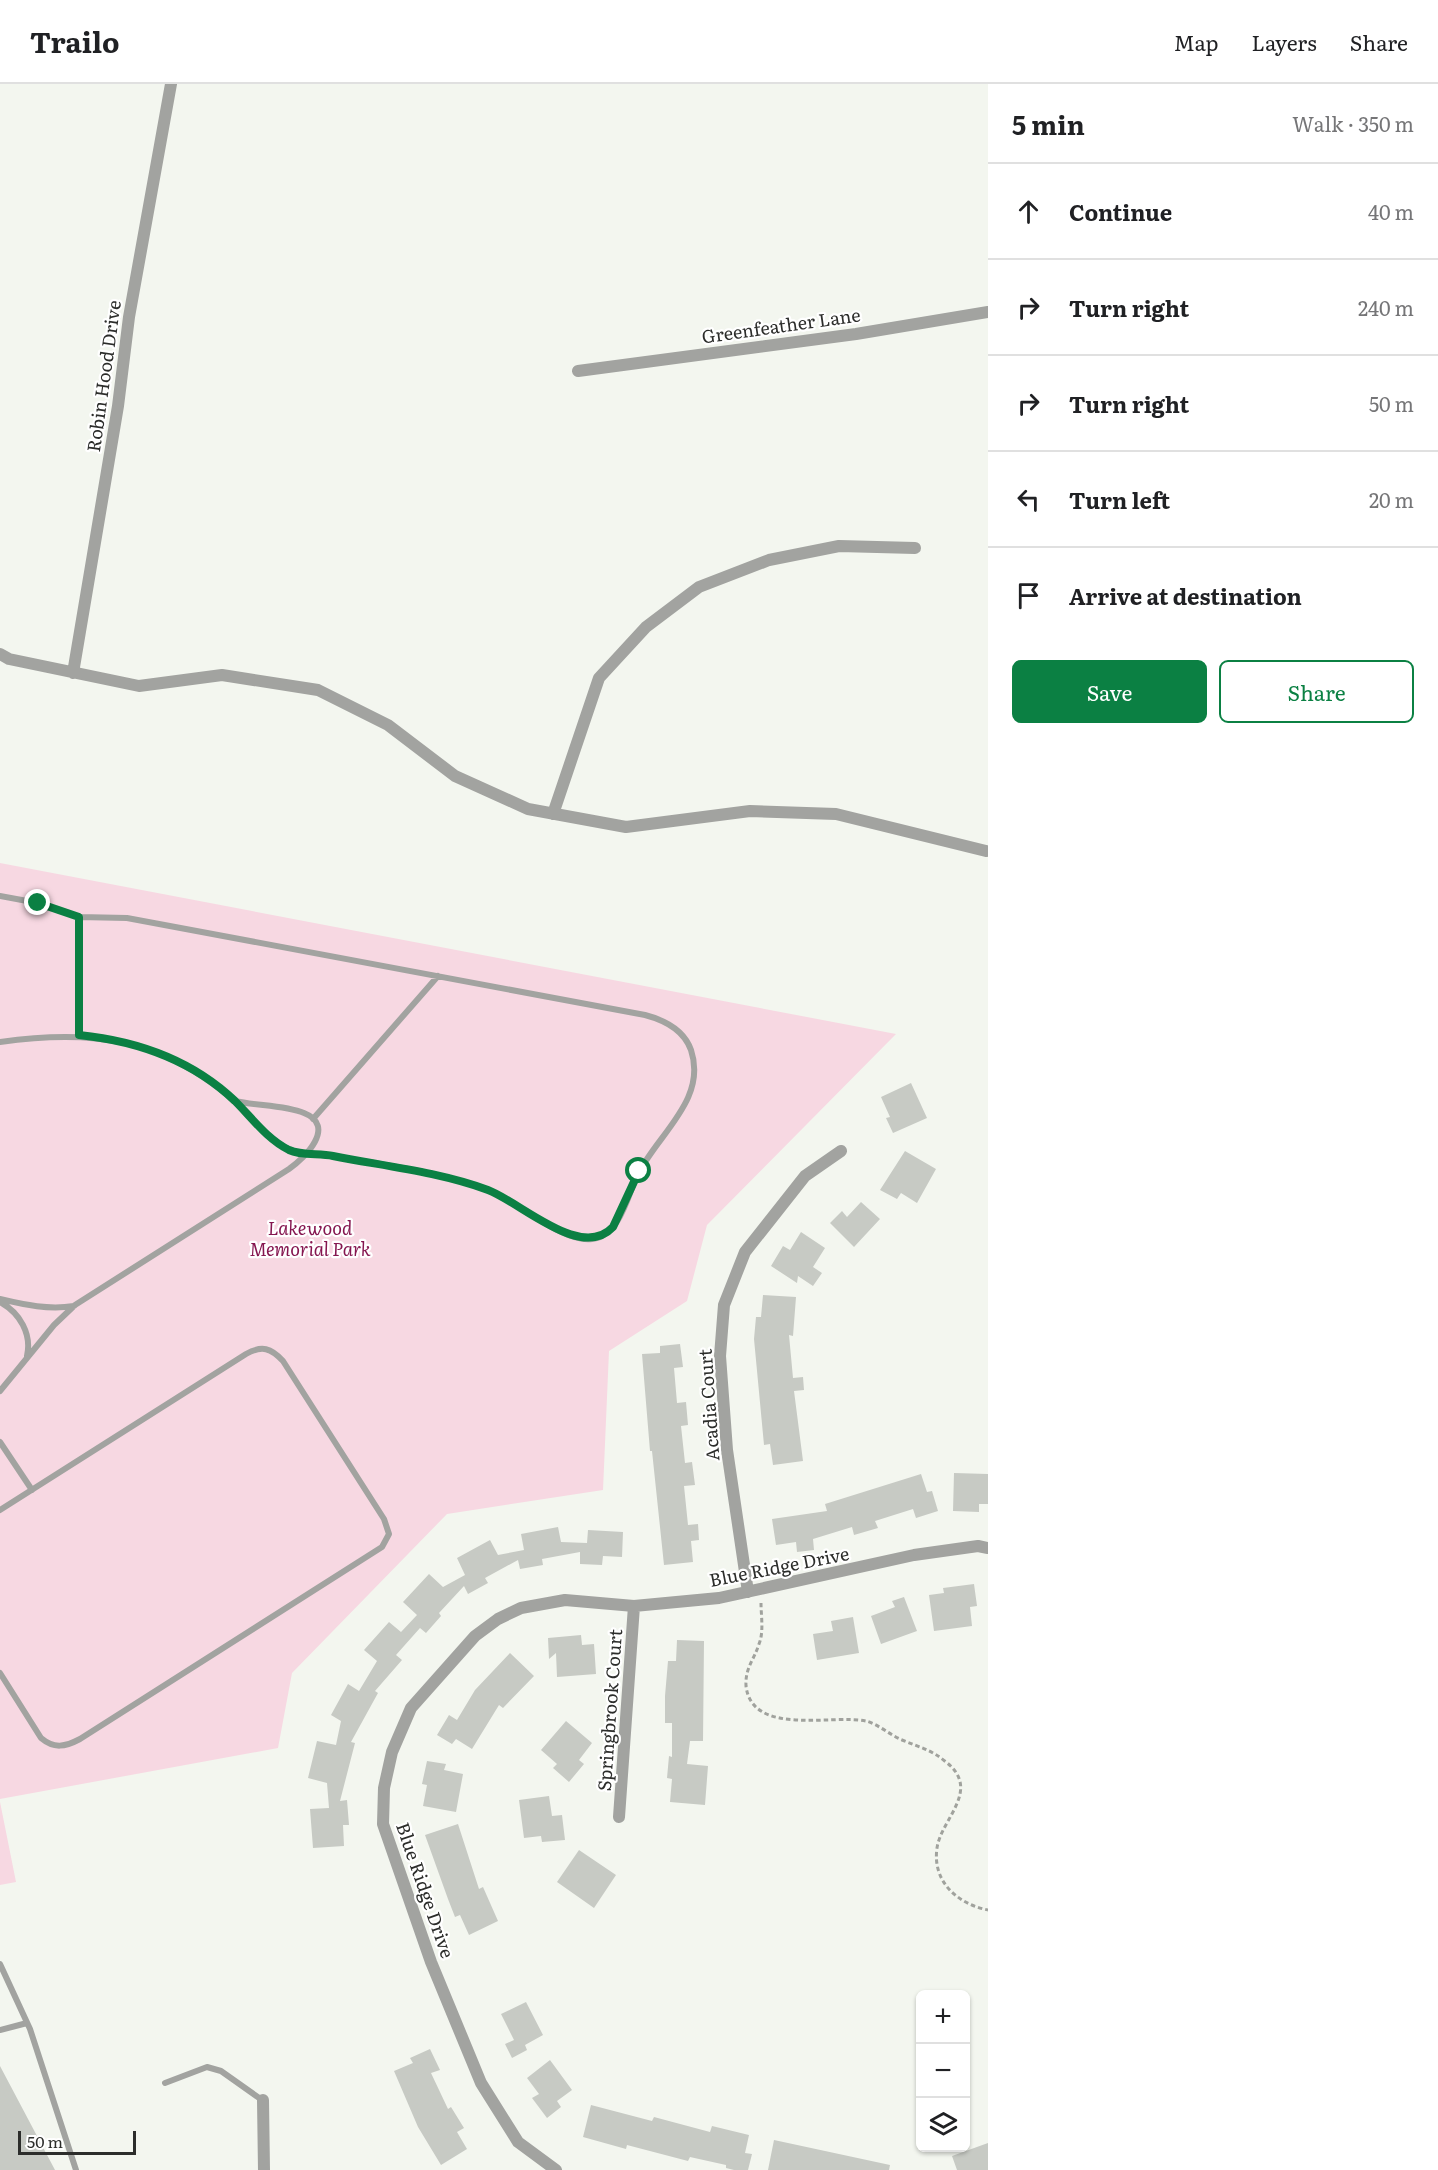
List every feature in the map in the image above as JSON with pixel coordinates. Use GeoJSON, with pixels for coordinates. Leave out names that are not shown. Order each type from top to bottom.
{"type":"FeatureCollection","features":[{"type":"Feature","properties":{"kind":"street","name":"Robin Hood Drive"},"geometry":{"type":"LineString","coordinates":[[73,673],[118,406],[129,317],[171,84]]}},
{"type":"Feature","properties":{"kind":"street","name":"Greenfeather Lane"},"geometry":{"type":"LineString","coordinates":[[578,371],[856,334],[988,312]]}},
{"type":"Feature","properties":{"kind":"street"},"geometry":{"type":"LineString","coordinates":[[553,814],[600,678],[646,627],[699,587],[769,560],[839,546],[915,548]]}},
{"type":"Feature","properties":{"kind":"street"},"geometry":{"type":"LineString","coordinates":[[0,654],[9,659],[139,687],[222,675],[318,690],[388,725],[455,776],[528,809],[553,814],[626,827],[750,811],[836,814],[986,851]]}},
{"type":"Feature","properties":{"kind":"street","name":"Acadia Court"},"geometry":{"type":"LineString","coordinates":[[754,1591],[726,1438],[720,1356],[724,1305],[745,1252],[757,1236],[805,1176],[841,1151]]}},
{"type":"Feature","properties":{"kind":"street","name":"Blue Ridge Drive"},"geometry":{"type":"LineString","coordinates":[[556,2170],[518,2142],[481,2084],[431,1962],[383,1824],[384,1788],[392,1752],[411,1708],[461,1650],[490,1624],[521,1608],[565,1600],[634,1606],[719,1598],[914,1556],[978,1546],[988,1548]]}},
{"type":"Feature","properties":{"kind":"street","name":"Springbrook Court"},"geometry":{"type":"LineString","coordinates":[[619,1817],[634,1606]]}},
{"type":"Feature","properties":{"kind":"street"},"geometry":{"type":"LineString","coordinates":[[263,2100],[264,2170]]}},
{"type":"Feature","properties":{"kind":"lane"},"geometry":{"type":"LineString","coordinates":[[0,896],[38,903],[79,917],[127,918],[645,1015],[665,1022],[682,1035],[689,1046],[695,1070],[690,1095],[642,1166],[613,1227],[599,1237],[580,1238],[479,1187],[289,1150],[273,1139],[235,1101],[192,1069],[157,1052],[127,1042],[79,1035],[0,1042]]}},
{"type":"Feature","properties":{"kind":"lane"},"geometry":{"type":"LineString","coordinates":[[79,917],[79,1035]]}},
{"type":"Feature","properties":{"kind":"lane"},"geometry":{"type":"LineString","coordinates":[[313,1119],[438,976]]}},
{"type":"Feature","properties":{"kind":"lane"},"geometry":{"type":"LineString","coordinates":[[0,1391],[64,1313],[289,1169],[309,1153],[318,1135],[313,1119],[296,1111],[235,1101]]}},
{"type":"Feature","properties":{"kind":"lane"},"geometry":{"type":"LineString","coordinates":[[0,1301],[39,1307],[59,1308],[75,1305]]}},
{"type":"Feature","properties":{"kind":"lane"},"geometry":{"type":"LineString","coordinates":[[0,1301],[22,1323],[29,1347],[26,1359]]}},
{"type":"Feature","properties":{"kind":"lane"},"geometry":{"type":"LineString","coordinates":[[0,1510],[246,1354],[266,1348],[283,1361],[384,1519],[389,1534],[382,1547],[89,1733],[63,1746],[48,1743],[41,1737],[0,1673]]}},
{"type":"Feature","properties":{"kind":"lane"},"geometry":{"type":"LineString","coordinates":[[0,1442],[32,1490]]}},
{"type":"Feature","properties":{"kind":"lane"},"geometry":{"type":"LineString","coordinates":[[0,1964],[27,2023],[76,2170]]}},
{"type":"Feature","properties":{"kind":"lane"},"geometry":{"type":"LineString","coordinates":[[0,1984],[8,1982]]}},
{"type":"Feature","properties":{"kind":"lane"},"geometry":{"type":"LineString","coordinates":[[0,2030],[27,2023]]}},
{"type":"Feature","properties":{"kind":"lane"},"geometry":{"type":"LineString","coordinates":[[165,2083],[207,2067],[221,2071],[263,2100]]}},
{"type":"Feature","properties":{"kind":"path"},"geometry":{"type":"LineString","coordinates":[[754,1591],[760,1644],[747,1668],[746,1688],[753,1705],[771,1717],[866,1721],[903,1741],[931,1750],[950,1764],[959,1780],[960,1798],[937,1847],[939,1876],[950,1891],[968,1906],[988,1910]]}},
{"type":"Feature","properties":{"kind":"green space","name":"Lakewood Memorial Park"},"geometry":{"type":"Polygon","coordinates":[[[0,863],[896,1034],[707,1225],[687,1301],[609,1351],[603,1490],[447,1514],[292,1673],[278,1748],[0,1799],[0,863]]]}},
{"type":"Feature","properties":{"kind":"green space"},"geometry":{"type":"Polygon","coordinates":[[[0,1802],[16,1882],[0,1885],[0,1802]]]}},
{"type":"Feature","properties":{"kind":"building"},"geometry":{"type":"Polygon","coordinates":[[[911,1083],[927,1118],[893,1133],[886,1118],[890,1117],[881,1097],[911,1083]]]}},
{"type":"Feature","properties":{"kind":"building"},"geometry":{"type":"Polygon","coordinates":[[[905,1151],[936,1169],[917,1203],[901,1193],[897,1199],[880,1190],[905,1151]]]}},
{"type":"Feature","properties":{"kind":"building"},"geometry":{"type":"Polygon","coordinates":[[[861,1202],[880,1219],[854,1247],[830,1223],[842,1211],[847,1217],[861,1202]]]}},
{"type":"Feature","properties":{"kind":"building"},"geometry":{"type":"Polygon","coordinates":[[[801,1232],[825,1248],[813,1267],[822,1273],[813,1286],[798,1276],[797,1283],[771,1266],[783,1246],[790,1250],[801,1232]]]}},
{"type":"Feature","properties":{"kind":"building"},"geometry":{"type":"Polygon","coordinates":[[[763,1295],[796,1297],[793,1336],[789,1335],[793,1378],[803,1377],[804,1390],[794,1391],[803,1461],[773,1465],[770,1444],[764,1445],[754,1339],[756,1317],[761,1317],[763,1295]]]}},
{"type":"Feature","properties":{"kind":"building"},"geometry":{"type":"Polygon","coordinates":[[[680,1344],[683,1367],[674,1368],[677,1403],[686,1402],[688,1425],[681,1426],[685,1463],[692,1462],[695,1485],[684,1486],[688,1525],[698,1524],[699,1540],[691,1541],[693,1562],[664,1565],[652,1451],[650,1451],[642,1354],[660,1353],[660,1346],[680,1344]]]}},
{"type":"Feature","properties":{"kind":"building"},"geometry":{"type":"Polygon","coordinates":[[[954,1473],[988,1474],[988,1504],[979,1504],[979,1512],[953,1511],[954,1473]]]}},
{"type":"Feature","properties":{"kind":"building"},"geometry":{"type":"Polygon","coordinates":[[[921,1474],[927,1492],[932,1491],[938,1511],[916,1518],[913,1509],[875,1521],[878,1528],[854,1535],[852,1527],[813,1539],[814,1550],[797,1552],[796,1542],[776,1545],[772,1519],[827,1511],[825,1504],[921,1474]]]}},
{"type":"Feature","properties":{"kind":"building"},"geometry":{"type":"Polygon","coordinates":[[[558,1527],[561,1542],[587,1543],[588,1530],[623,1532],[622,1557],[603,1556],[602,1565],[580,1564],[580,1552],[542,1559],[543,1565],[520,1569],[518,1560],[485,1578],[488,1583],[468,1594],[464,1586],[439,1613],[441,1616],[426,1633],[420,1628],[396,1655],[402,1660],[375,1691],[378,1693],[351,1742],[355,1743],[340,1801],[347,1800],[349,1825],[343,1825],[344,1846],[313,1848],[310,1809],[329,1808],[327,1783],[308,1778],[317,1741],[336,1745],[341,1721],[331,1715],[348,1684],[359,1691],[377,1661],[364,1650],[389,1622],[401,1632],[417,1615],[403,1602],[429,1574],[443,1587],[465,1575],[457,1558],[490,1540],[498,1555],[524,1550],[521,1534],[558,1527]]]}},
{"type":"Feature","properties":{"kind":"building"},"geometry":{"type":"Polygon","coordinates":[[[974,1584],[977,1606],[970,1607],[972,1626],[934,1631],[929,1595],[944,1593],[943,1588],[974,1584]]]}},
{"type":"Feature","properties":{"kind":"building"},"geometry":{"type":"Polygon","coordinates":[[[904,1597],[917,1631],[881,1644],[871,1616],[895,1607],[892,1601],[904,1597]]]}},
{"type":"Feature","properties":{"kind":"building"},"geometry":{"type":"Polygon","coordinates":[[[853,1617],[859,1653],[817,1660],[813,1634],[833,1631],[831,1621],[853,1617]]]}},
{"type":"Feature","properties":{"kind":"building"},"geometry":{"type":"Polygon","coordinates":[[[581,1635],[582,1645],[594,1644],[596,1674],[557,1677],[556,1653],[549,1659],[548,1638],[581,1635]]]}},
{"type":"Feature","properties":{"kind":"building"},"geometry":{"type":"Polygon","coordinates":[[[677,1640],[704,1641],[703,1741],[690,1741],[687,1764],[708,1766],[705,1805],[670,1802],[672,1779],[667,1778],[669,1756],[672,1757],[672,1723],[665,1723],[665,1696],[668,1661],[676,1661],[677,1640]]]}},
{"type":"Feature","properties":{"kind":"building"},"geometry":{"type":"Polygon","coordinates":[[[510,1653],[534,1676],[503,1708],[499,1705],[472,1749],[456,1739],[452,1744],[437,1735],[449,1715],[457,1720],[475,1690],[510,1653]]]}},
{"type":"Feature","properties":{"kind":"building"},"geometry":{"type":"Polygon","coordinates":[[[566,1721],[592,1743],[579,1760],[584,1764],[569,1782],[553,1768],[557,1764],[541,1750],[566,1721]]]}},
{"type":"Feature","properties":{"kind":"building"},"geometry":{"type":"Polygon","coordinates":[[[427,1761],[446,1764],[444,1770],[463,1774],[456,1812],[423,1806],[427,1785],[422,1784],[427,1761]]]}},
{"type":"Feature","properties":{"kind":"building"},"geometry":{"type":"Polygon","coordinates":[[[549,1796],[552,1816],[562,1815],[565,1840],[542,1842],[541,1836],[524,1838],[519,1800],[549,1796]]]}},
{"type":"Feature","properties":{"kind":"building"},"geometry":{"type":"Polygon","coordinates":[[[458,1824],[479,1889],[483,1887],[498,1921],[469,1935],[460,1915],[455,1917],[425,1835],[458,1824]]]}},
{"type":"Feature","properties":{"kind":"building"},"geometry":{"type":"Polygon","coordinates":[[[579,1850],[616,1875],[594,1908],[557,1882],[579,1850]]]}},
{"type":"Feature","properties":{"kind":"building"},"geometry":{"type":"Polygon","coordinates":[[[526,2002],[543,2035],[525,2045],[527,2050],[512,2058],[505,2044],[514,2040],[501,2014],[526,2002]]]}},
{"type":"Feature","properties":{"kind":"building"},"geometry":{"type":"Polygon","coordinates":[[[430,2049],[440,2070],[431,2073],[448,2109],[451,2107],[464,2128],[457,2132],[467,2149],[441,2165],[418,2127],[394,2071],[413,2063],[410,2058],[430,2049]]]}},
{"type":"Feature","properties":{"kind":"building"},"geometry":{"type":"Polygon","coordinates":[[[550,2060],[572,2090],[557,2101],[561,2107],[547,2118],[532,2098],[539,2094],[527,2078],[550,2060]]]}},
{"type":"Feature","properties":{"kind":"building"},"geometry":{"type":"Polygon","coordinates":[[[0,2066],[55,2170],[0,2170],[0,2066]]]}},
{"type":"Feature","properties":{"kind":"building"},"geometry":{"type":"Polygon","coordinates":[[[591,2105],[652,2121],[654,2117],[710,2132],[712,2126],[749,2135],[745,2153],[752,2154],[748,2170],[734,2170],[726,2168],[726,2165],[690,2157],[688,2161],[627,2145],[626,2149],[583,2137],[591,2105]]]}},
{"type":"Feature","properties":{"kind":"building"},"geometry":{"type":"Polygon","coordinates":[[[774,2140],[890,2165],[889,2170],[768,2170],[774,2140]]]}},
{"type":"Feature","properties":{"kind":"building"},"geometry":{"type":"Polygon","coordinates":[[[988,2143],[988,2170],[957,2170],[952,2156],[970,2152],[970,2150],[988,2143]]]}},
{"type":"Feature","properties":{"kind":"route"},"geometry":{"type":"LineString","coordinates":[[38,903],[79,917],[79,1035],[127,1042],[172,1058],[214,1084],[235,1101],[263,1131],[289,1150],[301,1154],[332,1156],[479,1187],[506,1198],[566,1233],[590,1239],[607,1234],[613,1227],[639,1171]]}}]}
